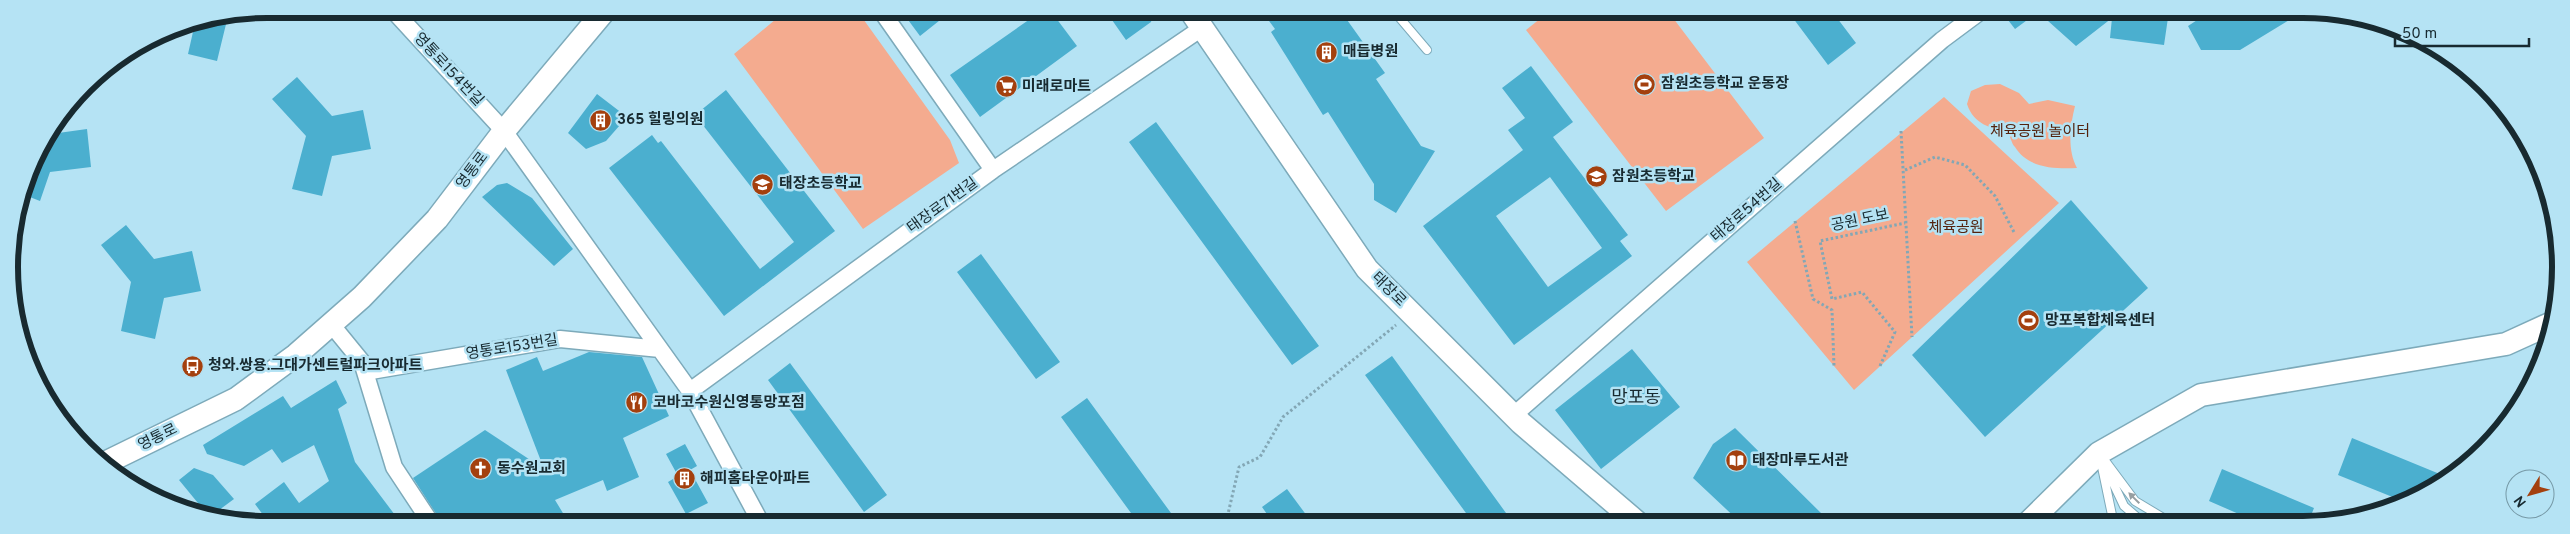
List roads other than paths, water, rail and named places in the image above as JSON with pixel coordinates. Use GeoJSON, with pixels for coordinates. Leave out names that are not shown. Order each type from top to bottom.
{"type":"FeatureCollection","features":[{"type":"Feature","properties":{"kind":"street","name":"영통로154번길"},"geometry":{"type":"LineString","coordinates":[[400,18],[504,131]]}},
{"type":"Feature","properties":{"kind":"street","name":"영통로"},"geometry":{"type":"LineString","coordinates":[[109,461],[236,398],[296,355],[362,297],[437,219],[504,131],[598,18]]}},
{"type":"Feature","properties":{"kind":"street"},"geometry":{"type":"LineString","coordinates":[[886,18],[993,170]]}},
{"type":"Feature","properties":{"kind":"street","name":"태장로54번길"},"geometry":{"type":"LineString","coordinates":[[1514,415],[1942,40],[1971,18]]}},
{"type":"Feature","properties":{"kind":"street","name":"태장로71번길"},"geometry":{"type":"LineString","coordinates":[[690,390],[993,170],[1196,19]]}},
{"type":"Feature","properties":{"kind":"street","name":"태장로"},"geometry":{"type":"LineString","coordinates":[[1196,19],[1367,269],[1514,415],[1630,516]]}},
{"type":"Feature","properties":{"kind":"street"},"geometry":{"type":"LineString","coordinates":[[504,131],[690,390],[757,516]]}},
{"type":"Feature","properties":{"kind":"street"},"geometry":{"type":"LineString","coordinates":[[331,324],[362,362],[394,467],[426,516]]}},
{"type":"Feature","properties":{"kind":"street"},"geometry":{"type":"LineString","coordinates":[[2035,516],[2099,453],[2201,395],[2506,344],[2546,326]]}},
{"type":"Feature","properties":{"kind":"street","name":"영통로153번길"},"geometry":{"type":"LineString","coordinates":[[365,372],[560,339],[660,349]]}},
{"type":"Feature","properties":{"kind":"lane"},"geometry":{"type":"LineString","coordinates":[[1400,18],[1426,50]]}},
{"type":"Feature","properties":{"kind":"lane"},"geometry":{"type":"LineString","coordinates":[[2099,453],[2113,516]]}},
{"type":"Feature","properties":{"kind":"lane"},"geometry":{"type":"LineString","coordinates":[[2099,453],[2124,506],[2136,516]]}},
{"type":"Feature","properties":{"kind":"lane"},"geometry":{"type":"LineString","coordinates":[[2099,453],[2135,501],[2161,516]]}},
{"type":"Feature","properties":{"kind":"place","name":"매듭병원"},"geometry":{"type":"Point","coordinates":[1327,52]}},
{"type":"Feature","properties":{"kind":"place","name":"잠원초등학교 운동장"},"geometry":{"type":"Point","coordinates":[1645,84]}},
{"type":"Feature","properties":{"kind":"place","name":"미래로마트"},"geometry":{"type":"Point","coordinates":[1006,87]}},
{"type":"Feature","properties":{"kind":"place","name":"365 힐링의원"},"geometry":{"type":"Point","coordinates":[601,120]}},
{"type":"Feature","properties":{"kind":"place","name":"잠원초등학교"},"geometry":{"type":"Point","coordinates":[1596,177]}},
{"type":"Feature","properties":{"kind":"place","name":"태장초등학교"},"geometry":{"type":"Point","coordinates":[763,184]}},
{"type":"Feature","properties":{"kind":"place","name":"망포복합체육센터"},"geometry":{"type":"Point","coordinates":[2029,321]}},
{"type":"Feature","properties":{"kind":"place","name":"청와.쌍용.그대가센트럴파크아파트"},"geometry":{"type":"Point","coordinates":[192,366]}},
{"type":"Feature","properties":{"kind":"place","name":"코바코수원신영통망포점"},"geometry":{"type":"Point","coordinates":[637,403]}},
{"type":"Feature","properties":{"kind":"place","name":"태장마루도서관"},"geometry":{"type":"Point","coordinates":[1736,461]}},
{"type":"Feature","properties":{"kind":"place","name":"동수원교회"},"geometry":{"type":"Point","coordinates":[481,469]}},
{"type":"Feature","properties":{"kind":"place","name":"해피홈타운아파트"},"geometry":{"type":"Point","coordinates":[684,479]}},
{"type":"Feature","properties":{"kind":"district","name":"망포동"},"geometry":{"type":"Point","coordinates":[1636,398]}},
{"type":"Feature","properties":{"kind":"park label","name":"체육공원 놀이터"},"geometry":{"type":"Point","coordinates":[2040,132]}},
{"type":"Feature","properties":{"kind":"park label","name":"체육공원"},"geometry":{"type":"Point","coordinates":[1956,228]}}]}
